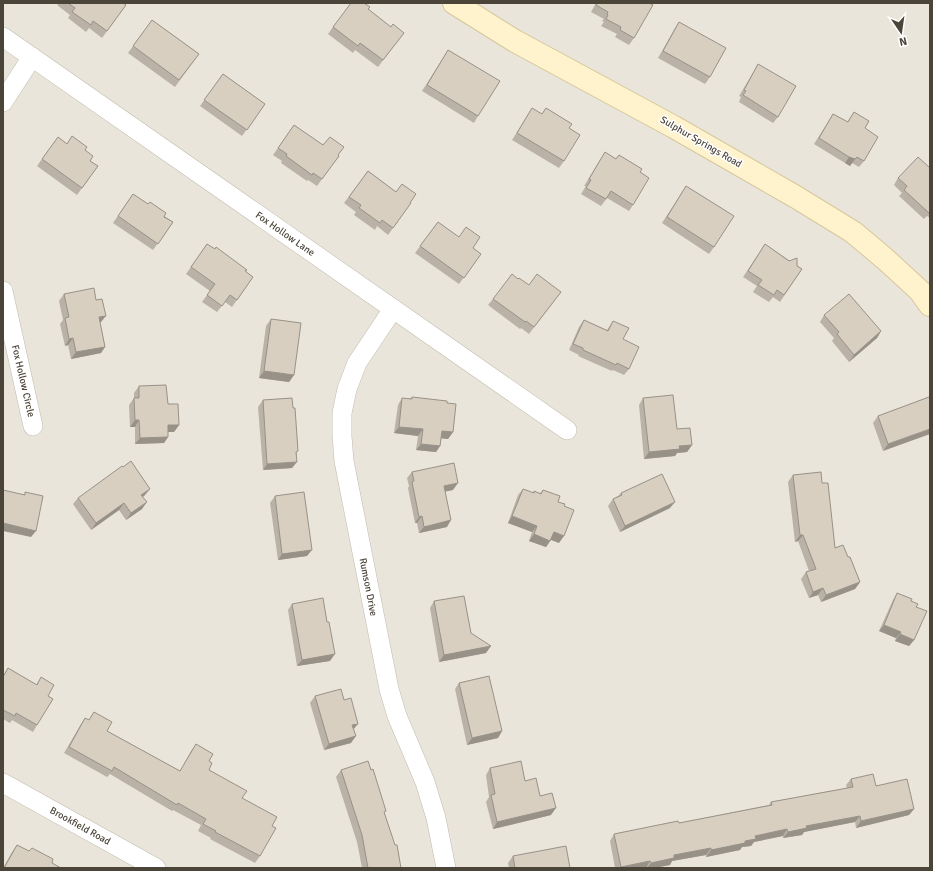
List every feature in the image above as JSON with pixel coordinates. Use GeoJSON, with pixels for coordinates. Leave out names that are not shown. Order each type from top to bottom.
{"type":"FeatureCollection","features":[{"type":"Feature","properties":{"kind":"street","name":"Sulphur Springs Road"},"geometry":{"type":"LineString","coordinates":[[454,3],[515,41],[674,127],[796,197],[853,232],[920,291],[930,305]]}},
{"type":"Feature","properties":{"kind":"street","name":"Fox Hollow Lane"},"geometry":{"type":"LineString","coordinates":[[3,37],[567,430]]}},
{"type":"Feature","properties":{"kind":"street"},"geometry":{"type":"LineString","coordinates":[[3,102],[32,57]]}},
{"type":"Feature","properties":{"kind":"street","name":"Fox Hollow Circle"},"geometry":{"type":"LineString","coordinates":[[3,291],[33,426]]}},
{"type":"Feature","properties":{"kind":"street","name":"Rumson Drive"},"geometry":{"type":"LineString","coordinates":[[393,309],[357,363],[347,389],[342,413],[344,461],[389,689],[397,716],[425,782],[436,818],[446,868]]}},
{"type":"Feature","properties":{"kind":"street","name":"Brookfield Road"},"geometry":{"type":"LineString","coordinates":[[3,783],[156,868]]}},
{"type":"Feature","properties":{"kind":"shaded area"},"geometry":{"type":"Polygon","coordinates":[[[3,3],[930,3],[930,868],[3,868],[3,3]]]}},
{"type":"Feature","properties":{"kind":"building"},"geometry":{"type":"Polygon","coordinates":[[[68,3],[123,3],[126,5],[107,31],[93,21],[91,25],[72,12],[75,8],[68,3]]]}},
{"type":"Feature","properties":{"kind":"building"},"geometry":{"type":"Polygon","coordinates":[[[351,3],[364,3],[370,7],[368,9],[391,27],[393,24],[404,33],[383,60],[360,43],[358,46],[333,27],[351,3]]]}},
{"type":"Feature","properties":{"kind":"building"},"geometry":{"type":"Polygon","coordinates":[[[597,3],[649,3],[653,5],[634,38],[620,30],[621,27],[606,19],[608,12],[596,5],[597,3]]]}},
{"type":"Feature","properties":{"kind":"building"},"geometry":{"type":"Polygon","coordinates":[[[152,20],[199,54],[179,80],[133,46],[152,20]]]}},
{"type":"Feature","properties":{"kind":"building"},"geometry":{"type":"Polygon","coordinates":[[[679,22],[726,48],[710,77],[663,51],[679,22]]]}},
{"type":"Feature","properties":{"kind":"building"},"geometry":{"type":"Polygon","coordinates":[[[448,50],[500,81],[478,116],[427,85],[448,50]]]}},
{"type":"Feature","properties":{"kind":"building"},"geometry":{"type":"Polygon","coordinates":[[[758,64],[796,86],[778,117],[743,95],[746,91],[744,90],[758,64]]]}},
{"type":"Feature","properties":{"kind":"building"},"geometry":{"type":"Polygon","coordinates":[[[223,74],[265,104],[247,130],[204,100],[223,74]]]}},
{"type":"Feature","properties":{"kind":"building"},"geometry":{"type":"Polygon","coordinates":[[[532,108],[542,114],[546,108],[572,124],[569,128],[580,135],[564,161],[517,133],[532,108]]]}},
{"type":"Feature","properties":{"kind":"building"},"geometry":{"type":"Polygon","coordinates":[[[854,112],[869,121],[865,128],[878,137],[864,161],[857,157],[855,159],[849,157],[819,138],[833,114],[848,122],[854,112]]]}},
{"type":"Feature","properties":{"kind":"building"},"geometry":{"type":"Polygon","coordinates":[[[294,125],[323,145],[330,137],[344,147],[322,179],[313,173],[312,175],[286,156],[287,154],[278,148],[294,125]]]}},
{"type":"Feature","properties":{"kind":"building"},"geometry":{"type":"Polygon","coordinates":[[[72,136],[87,147],[85,150],[93,156],[90,161],[98,166],[82,188],[42,159],[58,137],[67,144],[72,136]]]}},
{"type":"Feature","properties":{"kind":"building"},"geometry":{"type":"Polygon","coordinates":[[[605,152],[616,159],[619,155],[642,169],[640,172],[649,178],[633,205],[611,191],[606,199],[586,188],[591,180],[589,179],[605,152]]]}},
{"type":"Feature","properties":{"kind":"building"},"geometry":{"type":"Polygon","coordinates":[[[918,157],[930,168],[929,213],[904,190],[907,186],[898,178],[918,157]]]}},
{"type":"Feature","properties":{"kind":"building"},"geometry":{"type":"Polygon","coordinates":[[[368,171],[396,192],[402,184],[416,194],[393,228],[382,220],[380,223],[359,208],[361,205],[349,197],[368,171]]]}},
{"type":"Feature","properties":{"kind":"building"},"geometry":{"type":"Polygon","coordinates":[[[686,186],[734,216],[714,247],[667,217],[686,186]]]}},
{"type":"Feature","properties":{"kind":"building"},"geometry":{"type":"Polygon","coordinates":[[[133,194],[148,204],[150,202],[166,213],[164,217],[173,222],[158,244],[118,216],[133,194]]]}},
{"type":"Feature","properties":{"kind":"building"},"geometry":{"type":"Polygon","coordinates":[[[438,222],[459,237],[466,227],[480,237],[473,248],[481,254],[464,278],[420,246],[438,222]]]}},
{"type":"Feature","properties":{"kind":"building"},"geometry":{"type":"Polygon","coordinates":[[[207,244],[215,249],[216,247],[247,270],[245,271],[253,277],[237,300],[230,295],[222,306],[207,295],[215,284],[191,267],[207,244]]]}},
{"type":"Feature","properties":{"kind":"building"},"geometry":{"type":"Polygon","coordinates":[[[765,244],[789,261],[797,258],[797,266],[802,269],[784,295],[777,290],[774,295],[758,285],[762,280],[748,271],[765,244]]]}},
{"type":"Feature","properties":{"kind":"building"},"geometry":{"type":"Polygon","coordinates":[[[512,274],[529,285],[537,274],[561,292],[534,327],[493,299],[512,274]]]}},
{"type":"Feature","properties":{"kind":"building"},"geometry":{"type":"Polygon","coordinates":[[[94,288],[96,300],[102,299],[106,316],[99,317],[105,347],[76,352],[73,338],[69,339],[65,318],[69,317],[64,294],[94,288]]]}},
{"type":"Feature","properties":{"kind":"building"},"geometry":{"type":"Polygon","coordinates":[[[849,294],[881,331],[854,355],[837,334],[839,332],[824,315],[849,294]]]}},
{"type":"Feature","properties":{"kind":"building"},"geometry":{"type":"Polygon","coordinates":[[[271,319],[301,323],[294,375],[264,371],[271,319]]]}},
{"type":"Feature","properties":{"kind":"building"},"geometry":{"type":"Polygon","coordinates":[[[584,320],[608,331],[613,321],[629,328],[623,339],[639,347],[629,369],[617,363],[616,365],[573,344],[584,320]]]}},
{"type":"Feature","properties":{"kind":"building"},"geometry":{"type":"Polygon","coordinates":[[[166,385],[168,404],[178,404],[179,425],[168,425],[168,437],[140,438],[139,420],[135,420],[134,398],[139,398],[139,386],[166,385]]]}},
{"type":"Feature","properties":{"kind":"building"},"geometry":{"type":"Polygon","coordinates":[[[673,395],[677,429],[690,428],[692,445],[679,446],[680,449],[649,452],[643,398],[673,395]]]}},
{"type":"Feature","properties":{"kind":"building"},"geometry":{"type":"Polygon","coordinates":[[[412,397],[447,401],[447,403],[456,404],[453,432],[442,431],[440,446],[421,444],[423,429],[399,427],[402,398],[412,399],[412,397]]]}},
{"type":"Feature","properties":{"kind":"building"},"geometry":{"type":"Polygon","coordinates":[[[929,397],[930,429],[888,444],[878,416],[929,397]]]}},
{"type":"Feature","properties":{"kind":"building"},"geometry":{"type":"Polygon","coordinates":[[[292,398],[293,408],[295,408],[298,451],[296,452],[297,462],[267,464],[263,400],[292,398]]]}},
{"type":"Feature","properties":{"kind":"building"},"geometry":{"type":"Polygon","coordinates":[[[131,461],[150,489],[141,495],[147,502],[131,513],[124,503],[96,523],[78,498],[131,461]]]}},
{"type":"Feature","properties":{"kind":"building"},"geometry":{"type":"Polygon","coordinates":[[[454,463],[458,483],[444,486],[451,520],[424,527],[422,516],[419,517],[412,482],[414,481],[412,472],[454,463]]]}},
{"type":"Feature","properties":{"kind":"building"},"geometry":{"type":"Polygon","coordinates":[[[821,472],[822,483],[828,483],[835,548],[843,545],[848,557],[850,557],[860,582],[826,595],[823,588],[813,592],[806,572],[816,569],[803,535],[800,535],[793,475],[821,472]]]}},
{"type":"Feature","properties":{"kind":"building"},"geometry":{"type":"Polygon","coordinates":[[[662,474],[675,502],[625,526],[613,499],[622,495],[621,493],[662,474]]]}},
{"type":"Feature","properties":{"kind":"building"},"geometry":{"type":"Polygon","coordinates":[[[523,489],[541,494],[543,490],[560,496],[558,502],[565,504],[564,506],[574,510],[564,536],[554,532],[550,541],[534,534],[537,526],[512,516],[523,489]]]}},
{"type":"Feature","properties":{"kind":"building"},"geometry":{"type":"Polygon","coordinates":[[[3,490],[25,495],[25,492],[43,496],[36,531],[3,523],[3,490]]]}},
{"type":"Feature","properties":{"kind":"building"},"geometry":{"type":"Polygon","coordinates":[[[304,492],[312,550],[282,554],[275,496],[304,492]]]}},
{"type":"Feature","properties":{"kind":"building"},"geometry":{"type":"Polygon","coordinates":[[[897,593],[912,599],[911,601],[918,604],[916,607],[927,611],[914,640],[900,634],[901,632],[884,625],[897,593]]]}},
{"type":"Feature","properties":{"kind":"building"},"geometry":{"type":"Polygon","coordinates":[[[464,596],[471,633],[491,646],[444,655],[434,601],[464,596]]]}},
{"type":"Feature","properties":{"kind":"building"},"geometry":{"type":"Polygon","coordinates":[[[323,598],[335,654],[302,660],[292,604],[323,598]]]}},
{"type":"Feature","properties":{"kind":"building"},"geometry":{"type":"Polygon","coordinates":[[[8,668],[37,685],[41,677],[54,685],[48,696],[53,699],[37,725],[16,713],[15,716],[3,710],[3,677],[8,668]]]}},
{"type":"Feature","properties":{"kind":"building"},"geometry":{"type":"Polygon","coordinates":[[[489,676],[502,731],[472,738],[459,683],[489,676]]]}},
{"type":"Feature","properties":{"kind":"building"},"geometry":{"type":"Polygon","coordinates":[[[341,689],[344,700],[351,698],[358,724],[352,725],[356,736],[329,744],[315,696],[341,689]]]}},
{"type":"Feature","properties":{"kind":"building"},"geometry":{"type":"Polygon","coordinates":[[[94,712],[112,722],[107,731],[180,771],[196,744],[213,754],[209,761],[212,763],[209,770],[247,791],[242,798],[277,817],[272,826],[276,828],[260,856],[215,832],[216,831],[203,824],[206,819],[178,803],[177,805],[114,767],[112,771],[69,747],[85,718],[89,720],[94,712]]]}},
{"type":"Feature","properties":{"kind":"building"},"geometry":{"type":"Polygon","coordinates":[[[368,761],[371,770],[373,769],[386,811],[384,812],[395,845],[397,845],[401,868],[368,868],[362,835],[341,770],[368,761]]]}},
{"type":"Feature","properties":{"kind":"building"},"geometry":{"type":"Polygon","coordinates":[[[521,761],[525,781],[536,778],[540,796],[552,793],[556,808],[497,822],[491,795],[495,794],[490,768],[521,761]]]}},
{"type":"Feature","properties":{"kind":"building"},"geometry":{"type":"Polygon","coordinates":[[[873,774],[876,786],[907,779],[914,809],[861,821],[860,816],[806,826],[807,828],[788,832],[787,829],[755,836],[756,839],[745,841],[745,843],[711,850],[711,848],[674,855],[674,858],[651,863],[650,861],[621,867],[614,834],[678,821],[679,823],[772,805],[771,802],[853,787],[851,779],[873,774]]]}},
{"type":"Feature","properties":{"kind":"building"},"geometry":{"type":"Polygon","coordinates":[[[17,845],[29,851],[32,848],[53,859],[52,863],[61,868],[4,868],[17,845]]]}},
{"type":"Feature","properties":{"kind":"building"},"geometry":{"type":"Polygon","coordinates":[[[566,846],[570,868],[515,868],[513,856],[566,846]]]}}]}
